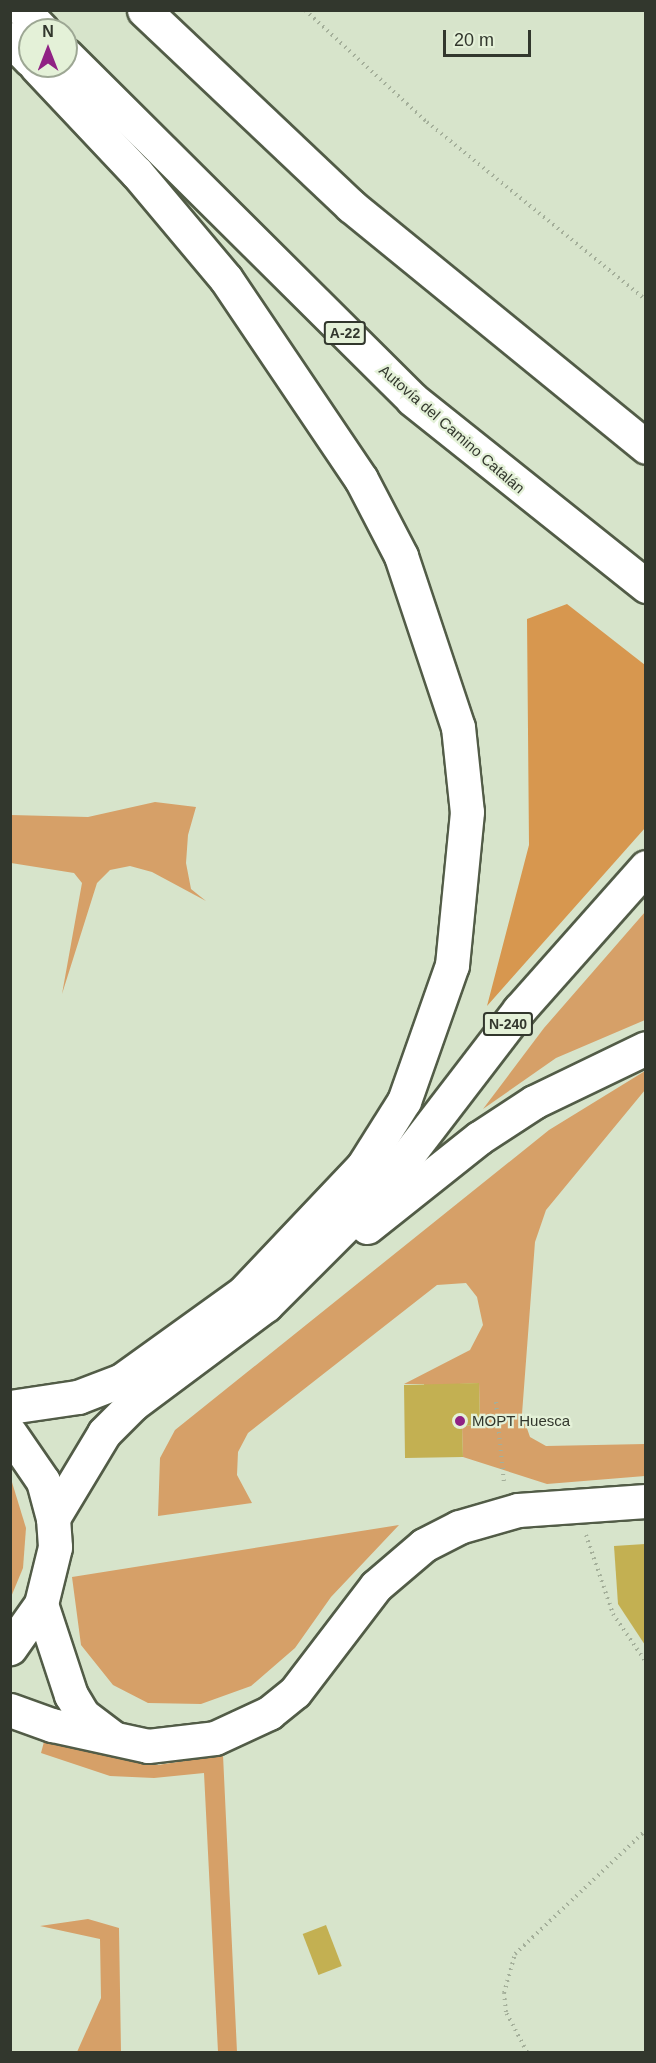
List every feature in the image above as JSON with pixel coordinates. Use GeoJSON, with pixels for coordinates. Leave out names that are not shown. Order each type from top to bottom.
{"type":"FeatureCollection","features":[{"type":"Feature","properties":{"kind":"main road"},"geometry":{"type":"LineString","coordinates":[[144,10],[351,206],[645,447]]}},
{"type":"Feature","properties":{"kind":"main road","name":"Autovía del Camino Catalán"},"geometry":{"type":"LineString","coordinates":[[78,67],[412,399],[645,586]]}},
{"type":"Feature","properties":{"kind":"main road"},"geometry":{"type":"LineString","coordinates":[[47,78],[137,173],[226,279],[361,479],[401,556],[458,727],[467,812],[452,965],[404,1101],[363,1166],[255,1299]]}},
{"type":"Feature","properties":{"kind":"main road","name":"N-240"},"geometry":{"type":"LineString","coordinates":[[53,1518],[104,1433],[133,1404],[381,1190],[519,1010],[645,867]]}},
{"type":"Feature","properties":{"kind":"main road"},"geometry":{"type":"LineString","coordinates":[[255,1299],[479,1138],[534,1102],[645,1048]]}},
{"type":"Feature","properties":{"kind":"main road","name":"N-240"},"geometry":{"type":"LineString","coordinates":[[10,1407],[78,1397],[122,1380],[255,1299]]}},
{"type":"Feature","properties":{"kind":"main road"},"geometry":{"type":"LineString","coordinates":[[10,1433],[42,1481],[53,1518],[52,1567],[41,1604],[10,1648]]}},
{"type":"Feature","properties":{"kind":"main road"},"geometry":{"type":"LineString","coordinates":[[10,1710],[121,1743],[148,1746],[203,1740],[269,1713],[295,1692],[376,1586],[402,1561],[459,1527],[518,1510],[645,1501]]}},
{"type":"Feature","properties":{"kind":"main road"},"geometry":{"type":"LineString","coordinates":[[41,1604],[71,1695],[97,1729],[121,1743]]}},
{"type":"Feature","properties":{"kind":"path"},"geometry":{"type":"LineString","coordinates":[[304,10],[428,122],[645,300]]}},
{"type":"Feature","properties":{"kind":"path"},"geometry":{"type":"LineString","coordinates":[[496,1402],[504,1485],[518,1510]]}},
{"type":"Feature","properties":{"kind":"path"},"geometry":{"type":"LineString","coordinates":[[577,1506],[613,1614],[645,1662]]}},
{"type":"Feature","properties":{"kind":"path"},"geometry":{"type":"LineString","coordinates":[[527,2052],[506,2012],[504,1993],[515,1954],[645,1830]]}},
{"type":"Feature","properties":{"kind":"shaded area"},"geometry":{"type":"Polygon","coordinates":[[[567,604],[645,665],[645,828],[487,1006],[529,845],[527,619],[567,604]]]}},
{"type":"Feature","properties":{"kind":"shaded area"},"geometry":{"type":"Polygon","coordinates":[[[155,802],[196,807],[188,835],[186,863],[191,889],[206,901],[152,872],[130,866],[110,870],[97,883],[62,994],[82,883],[74,873],[11,863],[11,815],[88,817],[155,802]]]}},
{"type":"Feature","properties":{"kind":"shaded area"},"geometry":{"type":"Polygon","coordinates":[[[645,912],[645,1020],[556,1058],[483,1109],[544,1028],[645,912]]]}},
{"type":"Feature","properties":{"kind":"shaded area"},"geometry":{"type":"Polygon","coordinates":[[[645,1071],[645,1090],[546,1210],[535,1242],[522,1414],[530,1437],[546,1446],[645,1444],[645,1476],[547,1484],[463,1457],[462,1426],[480,1425],[479,1383],[459,1384],[425,1401],[424,1384],[404,1384],[470,1350],[483,1325],[477,1297],[466,1283],[437,1285],[248,1433],[238,1452],[237,1475],[252,1503],[158,1516],[160,1458],[175,1430],[549,1130],[645,1071]]]}},
{"type":"Feature","properties":{"kind":"shaded area"},"geometry":{"type":"Polygon","coordinates":[[[11,1479],[26,1528],[23,1568],[11,1597],[11,1479]]]}},
{"type":"Feature","properties":{"kind":"shaded area"},"geometry":{"type":"Polygon","coordinates":[[[399,1525],[331,1597],[295,1648],[251,1686],[201,1704],[148,1703],[113,1685],[81,1645],[72,1577],[399,1525]]]}},
{"type":"Feature","properties":{"kind":"shaded area"},"geometry":{"type":"Polygon","coordinates":[[[45,1738],[158,1765],[223,1755],[237,2052],[218,2052],[204,1773],[154,1778],[110,1776],[41,1753],[45,1738]]]}},
{"type":"Feature","properties":{"kind":"shaded area"},"geometry":{"type":"Polygon","coordinates":[[[88,1919],[119,1928],[121,2052],[77,2052],[101,1998],[100,1939],[40,1926],[88,1919]]]}},
{"type":"Feature","properties":{"kind":"building","name":"MOPT Huesca"},"geometry":{"type":"Polygon","coordinates":[[[479,1383],[480,1425],[462,1426],[463,1457],[405,1458],[404,1385],[479,1383]]]}},
{"type":"Feature","properties":{"kind":"building"},"geometry":{"type":"Polygon","coordinates":[[[645,1544],[645,1645],[618,1604],[614,1546],[645,1544]]]}},
{"type":"Feature","properties":{"kind":"building"},"geometry":{"type":"Polygon","coordinates":[[[326,1925],[342,1966],[318,1975],[303,1934],[326,1925]]]}},
{"type":"Feature","properties":{"kind":"place","name":"MOPT Huesca"},"geometry":{"type":"Point","coordinates":[460,1421]}}]}
